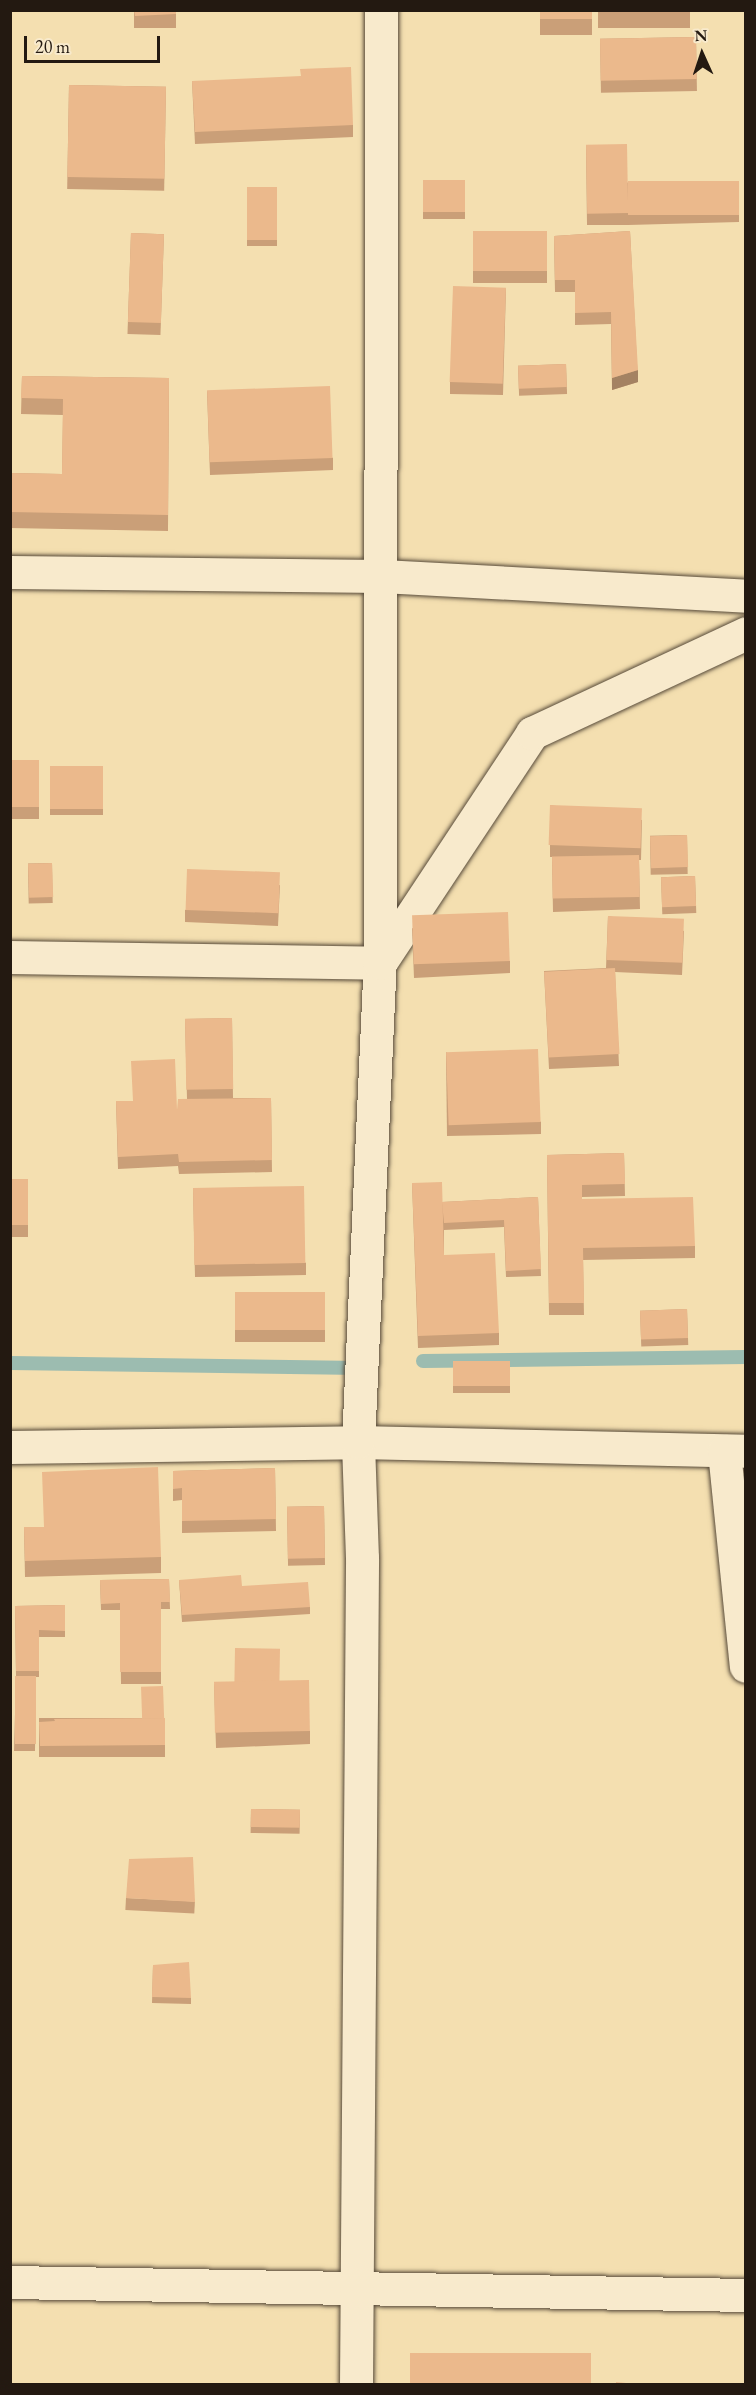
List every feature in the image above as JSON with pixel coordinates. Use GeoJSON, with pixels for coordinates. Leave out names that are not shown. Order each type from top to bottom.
{"type":"FeatureCollection","features":[{"type":"Feature","properties":{"kind":"street"},"geometry":{"type":"LineString","coordinates":[[356,2385],[362,1569],[358,1442],[380,963],[381,10]]}},
{"type":"Feature","properties":{"kind":"street"},"geometry":{"type":"LineString","coordinates":[[10,572],[382,576],[746,596]]}},
{"type":"Feature","properties":{"kind":"street"},"geometry":{"type":"LineString","coordinates":[[380,963],[532,733],[746,633]]}},
{"type":"Feature","properties":{"kind":"street"},"geometry":{"type":"LineString","coordinates":[[10,957],[380,963]]}},
{"type":"Feature","properties":{"kind":"street"},"geometry":{"type":"LineString","coordinates":[[10,1448],[358,1442],[735,1451],[746,1666]]}},
{"type":"Feature","properties":{"kind":"street"},"geometry":{"type":"LineString","coordinates":[[10,2282],[746,2295]]}},
{"type":"Feature","properties":{"kind":"building"},"geometry":{"type":"Polygon","coordinates":[[[134,10],[176,10],[176,14],[135,16],[134,10]]]}},
{"type":"Feature","properties":{"kind":"building"},"geometry":{"type":"Polygon","coordinates":[[[540,10],[592,10],[592,19],[540,19],[540,10]]]}},
{"type":"Feature","properties":{"kind":"building"},"geometry":{"type":"Polygon","coordinates":[[[599,10],[690,10],[690,11],[599,12],[599,10]]]}},
{"type":"Feature","properties":{"kind":"building"},"geometry":{"type":"Polygon","coordinates":[[[696,37],[697,79],[601,81],[600,39],[696,37]]]}},
{"type":"Feature","properties":{"kind":"building"},"geometry":{"type":"Polygon","coordinates":[[[351,67],[353,125],[195,132],[192,81],[301,76],[300,69],[351,67]]]}},
{"type":"Feature","properties":{"kind":"building"},"geometry":{"type":"Polygon","coordinates":[[[69,85],[166,87],[164,179],[67,177],[69,85]]]}},
{"type":"Feature","properties":{"kind":"building"},"geometry":{"type":"Polygon","coordinates":[[[627,144],[628,213],[587,214],[586,145],[627,144]]]}},
{"type":"Feature","properties":{"kind":"building"},"geometry":{"type":"Polygon","coordinates":[[[423,180],[465,180],[465,212],[423,212],[423,180]]]}},
{"type":"Feature","properties":{"kind":"building"},"geometry":{"type":"Polygon","coordinates":[[[628,181],[739,181],[739,215],[628,215],[628,181]]]}},
{"type":"Feature","properties":{"kind":"building"},"geometry":{"type":"Polygon","coordinates":[[[247,187],[277,187],[277,240],[247,240],[247,187]]]}},
{"type":"Feature","properties":{"kind":"building"},"geometry":{"type":"Polygon","coordinates":[[[473,231],[547,231],[547,271],[473,271],[473,231]]]}},
{"type":"Feature","properties":{"kind":"building"},"geometry":{"type":"Polygon","coordinates":[[[630,231],[638,370],[612,378],[611,312],[575,313],[575,280],[555,280],[554,236],[630,231]]]}},
{"type":"Feature","properties":{"kind":"building"},"geometry":{"type":"Polygon","coordinates":[[[131,233],[164,234],[161,323],[128,322],[131,233]]]}},
{"type":"Feature","properties":{"kind":"building"},"geometry":{"type":"Polygon","coordinates":[[[453,286],[506,288],[503,384],[450,382],[453,286]]]}},
{"type":"Feature","properties":{"kind":"building"},"geometry":{"type":"Polygon","coordinates":[[[566,364],[567,387],[519,389],[518,366],[566,364]]]}},
{"type":"Feature","properties":{"kind":"building"},"geometry":{"type":"Polygon","coordinates":[[[22,376],[169,378],[168,515],[10,512],[10,473],[62,474],[63,399],[21,398],[22,376]]]}},
{"type":"Feature","properties":{"kind":"building"},"geometry":{"type":"Polygon","coordinates":[[[330,386],[333,458],[210,462],[207,390],[330,386]]]}},
{"type":"Feature","properties":{"kind":"building"},"geometry":{"type":"Polygon","coordinates":[[[10,760],[39,760],[39,807],[10,807],[10,760]]]}},
{"type":"Feature","properties":{"kind":"building"},"geometry":{"type":"Polygon","coordinates":[[[50,766],[103,766],[103,809],[50,809],[50,766]]]}},
{"type":"Feature","properties":{"kind":"building"},"geometry":{"type":"Polygon","coordinates":[[[550,805],[642,808],[641,848],[549,845],[550,805]]]}},
{"type":"Feature","properties":{"kind":"building"},"geometry":{"type":"Polygon","coordinates":[[[687,835],[688,867],[651,868],[650,836],[687,835]]]}},
{"type":"Feature","properties":{"kind":"building"},"geometry":{"type":"Polygon","coordinates":[[[639,855],[640,897],[553,899],[552,857],[639,855]]]}},
{"type":"Feature","properties":{"kind":"building"},"geometry":{"type":"Polygon","coordinates":[[[52,863],[53,897],[29,898],[28,864],[52,863]]]}},
{"type":"Feature","properties":{"kind":"building"},"geometry":{"type":"Polygon","coordinates":[[[187,869],[280,872],[279,913],[186,910],[187,869]]]}},
{"type":"Feature","properties":{"kind":"building"},"geometry":{"type":"Polygon","coordinates":[[[695,876],[696,906],[662,907],[661,877],[695,876]]]}},
{"type":"Feature","properties":{"kind":"building"},"geometry":{"type":"Polygon","coordinates":[[[508,912],[510,961],[414,964],[412,915],[508,912]]]}},
{"type":"Feature","properties":{"kind":"building"},"geometry":{"type":"Polygon","coordinates":[[[608,916],[684,919],[682,963],[606,960],[608,916]]]}},
{"type":"Feature","properties":{"kind":"building"},"geometry":{"type":"Polygon","coordinates":[[[615,968],[620,1054],[549,1058],[544,972],[615,968]]]}},
{"type":"Feature","properties":{"kind":"building"},"geometry":{"type":"Polygon","coordinates":[[[232,1018],[233,1089],[186,1090],[185,1019],[232,1018]]]}},
{"type":"Feature","properties":{"kind":"building"},"geometry":{"type":"Polygon","coordinates":[[[538,1049],[541,1122],[449,1125],[446,1052],[538,1049]]]}},
{"type":"Feature","properties":{"kind":"building"},"geometry":{"type":"Polygon","coordinates":[[[175,1059],[177,1110],[178,1099],[271,1098],[272,1160],[179,1162],[178,1154],[118,1157],[116,1101],[133,1101],[131,1061],[175,1059]]]}},
{"type":"Feature","properties":{"kind":"building"},"geometry":{"type":"Polygon","coordinates":[[[624,1153],[625,1184],[582,1185],[582,1199],[693,1197],[695,1246],[583,1248],[584,1303],[549,1303],[547,1155],[624,1153]]]}},
{"type":"Feature","properties":{"kind":"building"},"geometry":{"type":"Polygon","coordinates":[[[10,1179],[28,1179],[28,1225],[10,1225],[10,1179]]]}},
{"type":"Feature","properties":{"kind":"building"},"geometry":{"type":"Polygon","coordinates":[[[442,1182],[444,1255],[495,1253],[499,1333],[418,1336],[412,1183],[442,1182]]]}},
{"type":"Feature","properties":{"kind":"building"},"geometry":{"type":"Polygon","coordinates":[[[304,1186],[305,1263],[194,1265],[193,1188],[304,1186]]]}},
{"type":"Feature","properties":{"kind":"building"},"geometry":{"type":"Polygon","coordinates":[[[538,1197],[541,1269],[506,1271],[504,1220],[444,1223],[442,1202],[538,1197]]]}},
{"type":"Feature","properties":{"kind":"building"},"geometry":{"type":"Polygon","coordinates":[[[235,1292],[325,1292],[325,1330],[235,1330],[235,1292]]]}},
{"type":"Feature","properties":{"kind":"building"},"geometry":{"type":"Polygon","coordinates":[[[687,1309],[688,1338],[641,1340],[640,1311],[687,1309]]]}},
{"type":"Feature","properties":{"kind":"building"},"geometry":{"type":"Polygon","coordinates":[[[453,1361],[510,1361],[510,1386],[453,1386],[453,1361]]]}},
{"type":"Feature","properties":{"kind":"building"},"geometry":{"type":"Polygon","coordinates":[[[158,1467],[161,1557],[25,1561],[24,1527],[44,1527],[42,1472],[158,1467]]]}},
{"type":"Feature","properties":{"kind":"building"},"geometry":{"type":"Polygon","coordinates":[[[275,1468],[276,1519],[182,1521],[182,1488],[173,1489],[173,1471],[275,1468]]]}},
{"type":"Feature","properties":{"kind":"building"},"geometry":{"type":"Polygon","coordinates":[[[324,1506],[325,1558],[288,1559],[287,1507],[324,1506]]]}},
{"type":"Feature","properties":{"kind":"building"},"geometry":{"type":"Polygon","coordinates":[[[241,1575],[242,1586],[308,1582],[310,1607],[182,1615],[179,1580],[241,1575]]]}},
{"type":"Feature","properties":{"kind":"building"},"geometry":{"type":"Polygon","coordinates":[[[169,1579],[170,1602],[101,1604],[100,1580],[169,1579]]]}},
{"type":"Feature","properties":{"kind":"building"},"geometry":{"type":"Polygon","coordinates":[[[120,1602],[161,1602],[161,1672],[120,1672],[120,1602]]]}},
{"type":"Feature","properties":{"kind":"building"},"geometry":{"type":"Polygon","coordinates":[[[65,1605],[65,1631],[39,1630],[39,1671],[16,1671],[15,1606],[65,1605]]]}},
{"type":"Feature","properties":{"kind":"building"},"geometry":{"type":"Polygon","coordinates":[[[235,1648],[280,1649],[279,1684],[234,1683],[235,1648]]]}},
{"type":"Feature","properties":{"kind":"building"},"geometry":{"type":"Polygon","coordinates":[[[15,1676],[36,1676],[36,1744],[15,1744],[15,1676]]]}},
{"type":"Feature","properties":{"kind":"building"},"geometry":{"type":"Polygon","coordinates":[[[309,1680],[310,1731],[215,1733],[214,1682],[309,1680]]]}},
{"type":"Feature","properties":{"kind":"building"},"geometry":{"type":"Polygon","coordinates":[[[163,1686],[164,1718],[142,1719],[141,1687],[163,1686]]]}},
{"type":"Feature","properties":{"kind":"building"},"geometry":{"type":"Polygon","coordinates":[[[165,1718],[165,1745],[40,1746],[39,1722],[55,1721],[54,1719],[165,1718]]]}},
{"type":"Feature","properties":{"kind":"building"},"geometry":{"type":"Polygon","coordinates":[[[251,1809],[300,1810],[300,1828],[251,1827],[251,1809]]]}},
{"type":"Feature","properties":{"kind":"building"},"geometry":{"type":"Polygon","coordinates":[[[193,1857],[195,1902],[126,1898],[129,1859],[193,1857]]]}},
{"type":"Feature","properties":{"kind":"building"},"geometry":{"type":"Polygon","coordinates":[[[189,1962],[191,1998],[152,1997],[153,1965],[189,1962]]]}},
{"type":"Feature","properties":{"kind":"building"},"geometry":{"type":"Polygon","coordinates":[[[410,2353],[591,2353],[591,2384],[410,2384],[410,2353]]]}},
{"type":"Feature","properties":{"kind":"building"},"geometry":{"type":"Polygon","coordinates":[[[616,2382],[646,2385],[616,2385],[616,2382]]]}},
{"type":"Feature","properties":{"kind":"waterway"},"geometry":{"type":"LineString","coordinates":[[423,1361],[746,1357]]}},
{"type":"Feature","properties":{"kind":"waterway"},"geometry":{"type":"LineString","coordinates":[[10,1363],[361,1368]]}}]}
